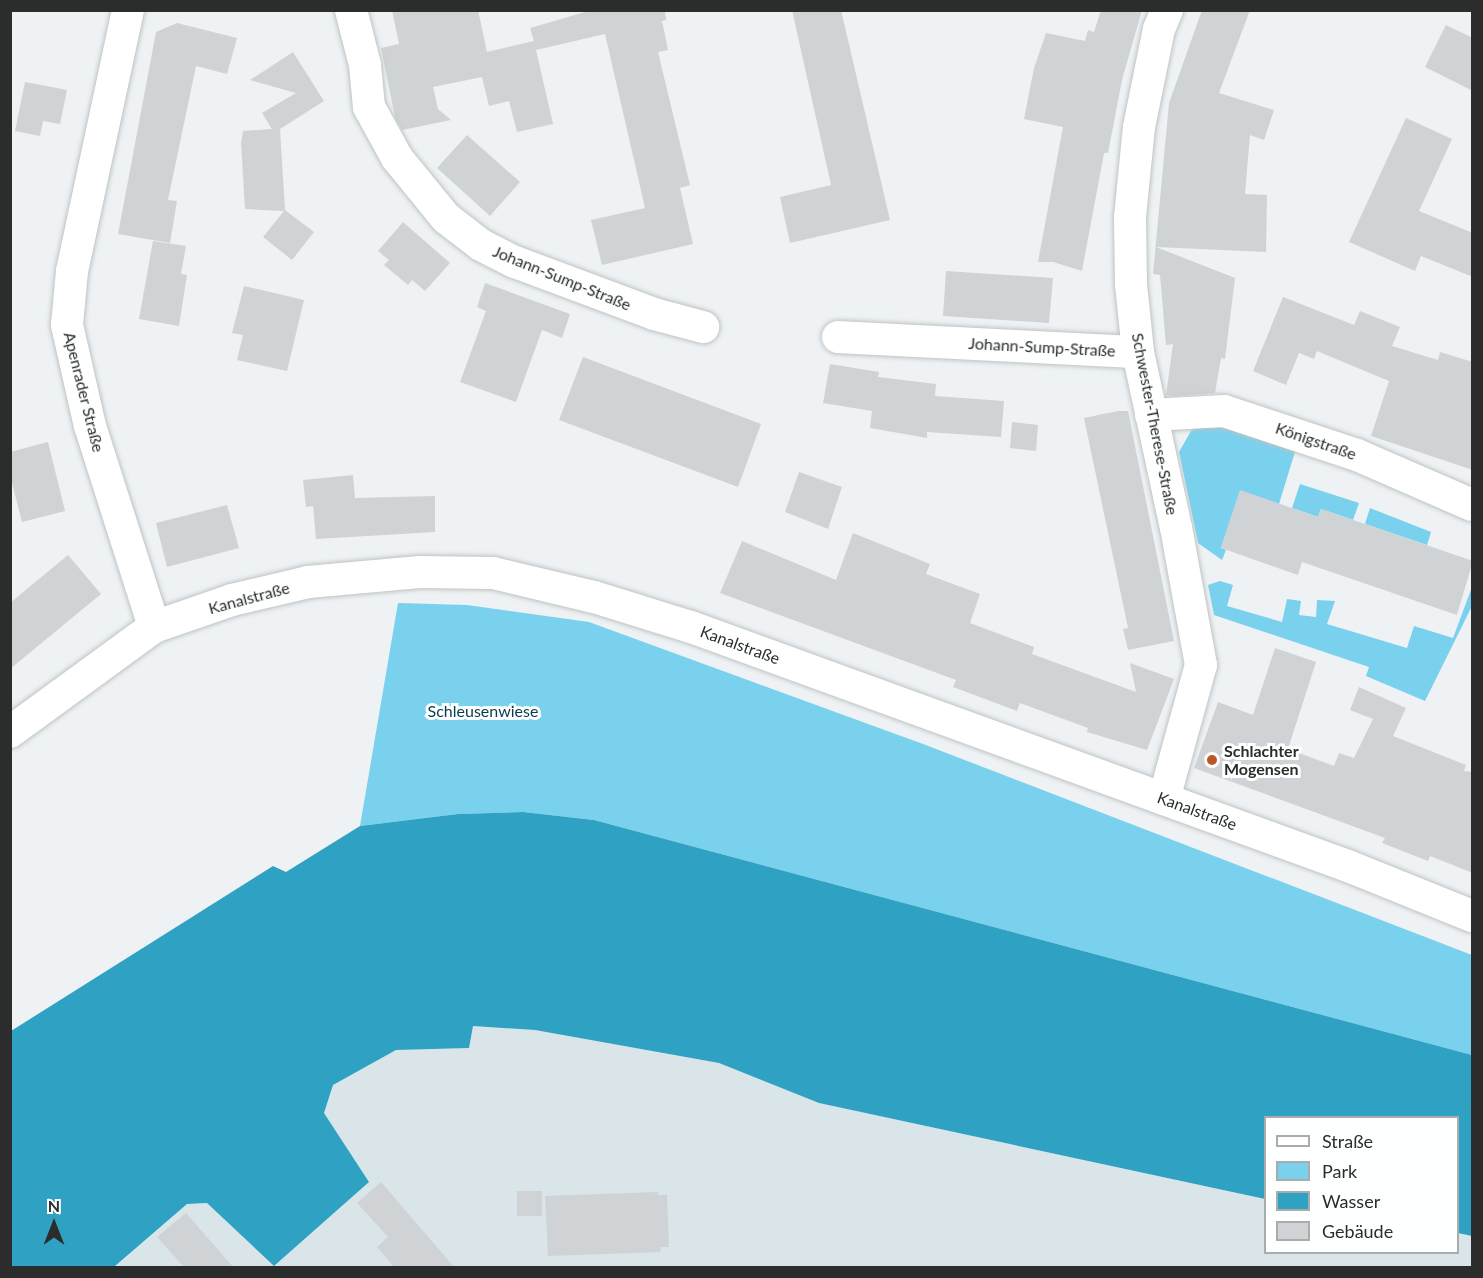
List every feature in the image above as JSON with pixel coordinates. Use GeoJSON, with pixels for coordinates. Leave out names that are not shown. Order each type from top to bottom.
{"type":"FeatureCollection","features":[{"type":"Feature","properties":{"kind":"street","name":"Apenrader Straße"},"geometry":{"type":"LineString","coordinates":[[129,10],[74,261],[67,325],[90,426],[154,627]]}},
{"type":"Feature","properties":{"kind":"street","name":"Johann-Sump-Straße"},"geometry":{"type":"LineString","coordinates":[[351,10],[365,65],[369,107],[397,158],[446,218],[481,245],[515,262],[654,314],[703,327]]}},
{"type":"Feature","properties":{"kind":"street","name":"Schwester-Therese-Straße"},"geometry":{"type":"LineString","coordinates":[[1164,799],[1201,665],[1138,352],[1131,284],[1134,172],[1152,60],[1167,10]]}},
{"type":"Feature","properties":{"kind":"street","name":"Johann-Sump-Straße"},"geometry":{"type":"LineString","coordinates":[[838,337],[1138,352]]}},
{"type":"Feature","properties":{"kind":"street","name":"Königstraße"},"geometry":{"type":"LineString","coordinates":[[1151,415],[1224,411],[1357,455],[1473,505]]}},
{"type":"Feature","properties":{"kind":"street","name":"Kanalstraße"},"geometry":{"type":"LineString","coordinates":[[10,732],[154,627],[232,600],[308,582],[420,572],[493,573],[594,597],[691,627],[1164,799],[1473,916]]}},
{"type":"Feature","properties":{"kind":"shaded area"},"geometry":{"type":"Polygon","coordinates":[[[472,1026],[535,1030],[719,1063],[819,1103],[1264,1199],[1264,1254],[1459,1254],[1459,1233],[1472,1236],[1472,1268],[114,1268],[187,1204],[208,1203],[274,1266],[369,1182],[324,1113],[333,1085],[396,1050],[469,1048],[472,1026]]]}},
{"type":"Feature","properties":{"kind":"green space"},"geometry":{"type":"Polygon","coordinates":[[[1221,421],[1298,442],[1279,504],[1240,491],[1221,548],[1226,550],[1222,560],[1198,543],[1179,452],[1191,431],[1202,424],[1221,421]]]}},
{"type":"Feature","properties":{"kind":"green space"},"geometry":{"type":"Polygon","coordinates":[[[1300,484],[1359,503],[1353,520],[1321,509],[1318,517],[1292,508],[1300,484]]]}},
{"type":"Feature","properties":{"kind":"green space"},"geometry":{"type":"Polygon","coordinates":[[[1370,508],[1431,532],[1427,545],[1365,524],[1370,508]]]}},
{"type":"Feature","properties":{"kind":"green space"},"geometry":{"type":"Polygon","coordinates":[[[1220,581],[1233,585],[1227,606],[1282,622],[1287,599],[1301,601],[1299,615],[1316,617],[1317,600],[1335,601],[1327,624],[1407,648],[1414,626],[1453,638],[1472,587],[1472,606],[1425,701],[1366,676],[1369,667],[1214,615],[1208,585],[1220,581]]]}},
{"type":"Feature","properties":{"kind":"green space","name":"Schleusenwiese"},"geometry":{"type":"Polygon","coordinates":[[[398,603],[467,605],[589,622],[923,744],[1472,955],[1472,1055],[594,820],[523,812],[458,814],[360,826],[398,603]]]}},
{"type":"Feature","properties":{"kind":"water"},"geometry":{"type":"Polygon","coordinates":[[[523,812],[594,820],[1472,1055],[1472,1236],[1459,1233],[1459,1116],[1264,1116],[1264,1199],[819,1103],[719,1063],[535,1030],[473,1026],[469,1048],[396,1050],[333,1085],[324,1113],[369,1182],[274,1266],[207,1203],[187,1204],[114,1267],[11,1267],[11,1031],[273,866],[286,872],[360,826],[458,814],[523,812]]]}},
{"type":"Feature","properties":{"kind":"building"},"geometry":{"type":"Polygon","coordinates":[[[392,10],[478,10],[487,52],[534,41],[530,28],[592,10],[665,10],[666,20],[662,21],[668,50],[658,52],[690,185],[680,188],[693,244],[602,265],[591,220],[645,208],[605,34],[536,50],[553,124],[517,132],[509,101],[489,106],[482,77],[433,87],[438,109],[451,120],[402,130],[395,117],[381,48],[399,44],[392,10]]]}},
{"type":"Feature","properties":{"kind":"building"},"geometry":{"type":"Polygon","coordinates":[[[792,10],[841,10],[890,220],[790,243],[780,197],[831,185],[792,10]]]}},
{"type":"Feature","properties":{"kind":"building"},"geometry":{"type":"Polygon","coordinates":[[[1101,10],[1142,10],[1122,80],[1108,153],[1104,153],[1082,271],[1053,262],[1038,262],[1063,127],[1024,119],[1034,68],[1046,33],[1085,41],[1088,30],[1094,32],[1101,10]]]}},
{"type":"Feature","properties":{"kind":"building"},"geometry":{"type":"Polygon","coordinates":[[[1202,10],[1250,10],[1219,93],[1274,110],[1264,140],[1250,135],[1245,194],[1267,195],[1266,252],[1156,247],[1235,278],[1225,359],[1221,358],[1215,393],[1173,396],[1166,395],[1173,344],[1166,345],[1160,275],[1153,274],[1169,103],[1202,10]]]}},
{"type":"Feature","properties":{"kind":"building"},"geometry":{"type":"Polygon","coordinates":[[[177,23],[237,38],[227,74],[196,66],[168,200],[177,201],[170,243],[118,234],[156,32],[177,23]]]}},
{"type":"Feature","properties":{"kind":"building"},"geometry":{"type":"Polygon","coordinates":[[[1446,25],[1473,38],[1473,91],[1425,67],[1446,25]]]}},
{"type":"Feature","properties":{"kind":"building"},"geometry":{"type":"Polygon","coordinates":[[[293,52],[324,101],[280,129],[285,210],[314,232],[292,260],[263,237],[284,211],[245,209],[241,143],[243,131],[272,129],[262,113],[296,93],[250,80],[293,52]]]}},
{"type":"Feature","properties":{"kind":"building"},"geometry":{"type":"Polygon","coordinates":[[[25,82],[67,90],[60,124],[43,121],[40,136],[15,131],[25,82]]]}},
{"type":"Feature","properties":{"kind":"building"},"geometry":{"type":"Polygon","coordinates":[[[1406,118],[1452,139],[1419,211],[1473,233],[1473,277],[1421,256],[1415,271],[1349,242],[1406,118]]]}},
{"type":"Feature","properties":{"kind":"building"},"geometry":{"type":"Polygon","coordinates":[[[467,135],[520,182],[490,216],[437,168],[467,135]]]}},
{"type":"Feature","properties":{"kind":"building"},"geometry":{"type":"Polygon","coordinates":[[[403,222],[450,263],[425,291],[412,280],[408,285],[384,265],[389,260],[378,251],[403,222]]]}},
{"type":"Feature","properties":{"kind":"building"},"geometry":{"type":"Polygon","coordinates":[[[153,241],[186,246],[181,274],[187,275],[179,326],[139,319],[153,241]]]}},
{"type":"Feature","properties":{"kind":"building"},"geometry":{"type":"Polygon","coordinates":[[[946,271],[1053,278],[1049,323],[943,316],[946,271]]]}},
{"type":"Feature","properties":{"kind":"building"},"geometry":{"type":"Polygon","coordinates":[[[485,283],[570,314],[562,338],[542,330],[516,402],[460,382],[486,311],[477,307],[485,283]]]}},
{"type":"Feature","properties":{"kind":"building"},"geometry":{"type":"Polygon","coordinates":[[[244,286],[304,300],[287,371],[237,360],[243,335],[232,333],[244,286]]]}},
{"type":"Feature","properties":{"kind":"building"},"geometry":{"type":"Polygon","coordinates":[[[1283,297],[1354,325],[1360,311],[1400,327],[1392,346],[1438,360],[1440,352],[1473,362],[1473,470],[1371,436],[1389,381],[1317,351],[1314,359],[1299,353],[1286,385],[1253,371],[1283,297]]]}},
{"type":"Feature","properties":{"kind":"building"},"geometry":{"type":"Polygon","coordinates":[[[583,357],[761,424],[738,487],[559,420],[583,357]]]}},
{"type":"Feature","properties":{"kind":"building"},"geometry":{"type":"Polygon","coordinates":[[[830,364],[879,372],[878,377],[936,384],[935,396],[1004,401],[1001,437],[927,432],[927,438],[870,428],[872,411],[823,403],[830,364]]]}},
{"type":"Feature","properties":{"kind":"building"},"geometry":{"type":"Polygon","coordinates":[[[1128,411],[1174,641],[1128,650],[1123,629],[1128,628],[1084,418],[1128,411]]]}},
{"type":"Feature","properties":{"kind":"building"},"geometry":{"type":"Polygon","coordinates":[[[1012,422],[1038,425],[1036,451],[1010,448],[1012,422]]]}},
{"type":"Feature","properties":{"kind":"building"},"geometry":{"type":"Polygon","coordinates":[[[48,442],[65,511],[22,522],[10,475],[10,452],[48,442]]]}},
{"type":"Feature","properties":{"kind":"building"},"geometry":{"type":"Polygon","coordinates":[[[799,472],[842,487],[828,529],[785,512],[799,472]]]}},
{"type":"Feature","properties":{"kind":"building"},"geometry":{"type":"Polygon","coordinates":[[[353,475],[355,498],[435,496],[435,532],[316,539],[313,506],[306,507],[303,480],[353,475]]]}},
{"type":"Feature","properties":{"kind":"building"},"geometry":{"type":"Polygon","coordinates":[[[1240,490],[1318,517],[1321,509],[1473,561],[1457,615],[1302,562],[1298,575],[1221,548],[1240,490]]]}},
{"type":"Feature","properties":{"kind":"building"},"geometry":{"type":"Polygon","coordinates":[[[227,505],[239,548],[167,567],[156,523],[227,505]]]}},
{"type":"Feature","properties":{"kind":"building"},"geometry":{"type":"Polygon","coordinates":[[[853,533],[930,564],[926,574],[980,594],[970,623],[1034,647],[1032,654],[1136,692],[1130,663],[1174,679],[1147,750],[1087,732],[1088,728],[1020,703],[1017,711],[953,687],[956,680],[720,593],[742,541],[836,580],[853,533]]]}},
{"type":"Feature","properties":{"kind":"building"},"geometry":{"type":"Polygon","coordinates":[[[68,555],[101,594],[10,669],[10,603],[68,555]]]}},
{"type":"Feature","properties":{"kind":"building"},"geometry":{"type":"Polygon","coordinates":[[[1275,648],[1316,662],[1288,749],[1334,766],[1339,753],[1354,758],[1373,719],[1350,710],[1359,687],[1406,708],[1393,736],[1466,765],[1464,771],[1473,772],[1473,873],[1430,856],[1428,861],[1382,843],[1385,838],[1194,768],[1218,702],[1253,715],[1275,648]]]}},
{"type":"Feature","properties":{"kind":"building"},"geometry":{"type":"Polygon","coordinates":[[[381,1182],[455,1268],[395,1268],[377,1247],[388,1237],[357,1203],[381,1182]]]}},
{"type":"Feature","properties":{"kind":"building"},"geometry":{"type":"Polygon","coordinates":[[[517,1191],[542,1191],[542,1216],[517,1216],[517,1191]]]}},
{"type":"Feature","properties":{"kind":"building"},"geometry":{"type":"Polygon","coordinates":[[[658,1192],[658,1195],[667,1195],[669,1247],[660,1247],[661,1252],[548,1256],[545,1196],[658,1192]]]}},
{"type":"Feature","properties":{"kind":"building"},"geometry":{"type":"Polygon","coordinates":[[[186,1213],[234,1268],[185,1268],[157,1237],[186,1213]]]}},
{"type":"Feature","properties":{"kind":"place","name":"Schlachter Mogensen"},"geometry":{"type":"Point","coordinates":[1212,760]}}]}
